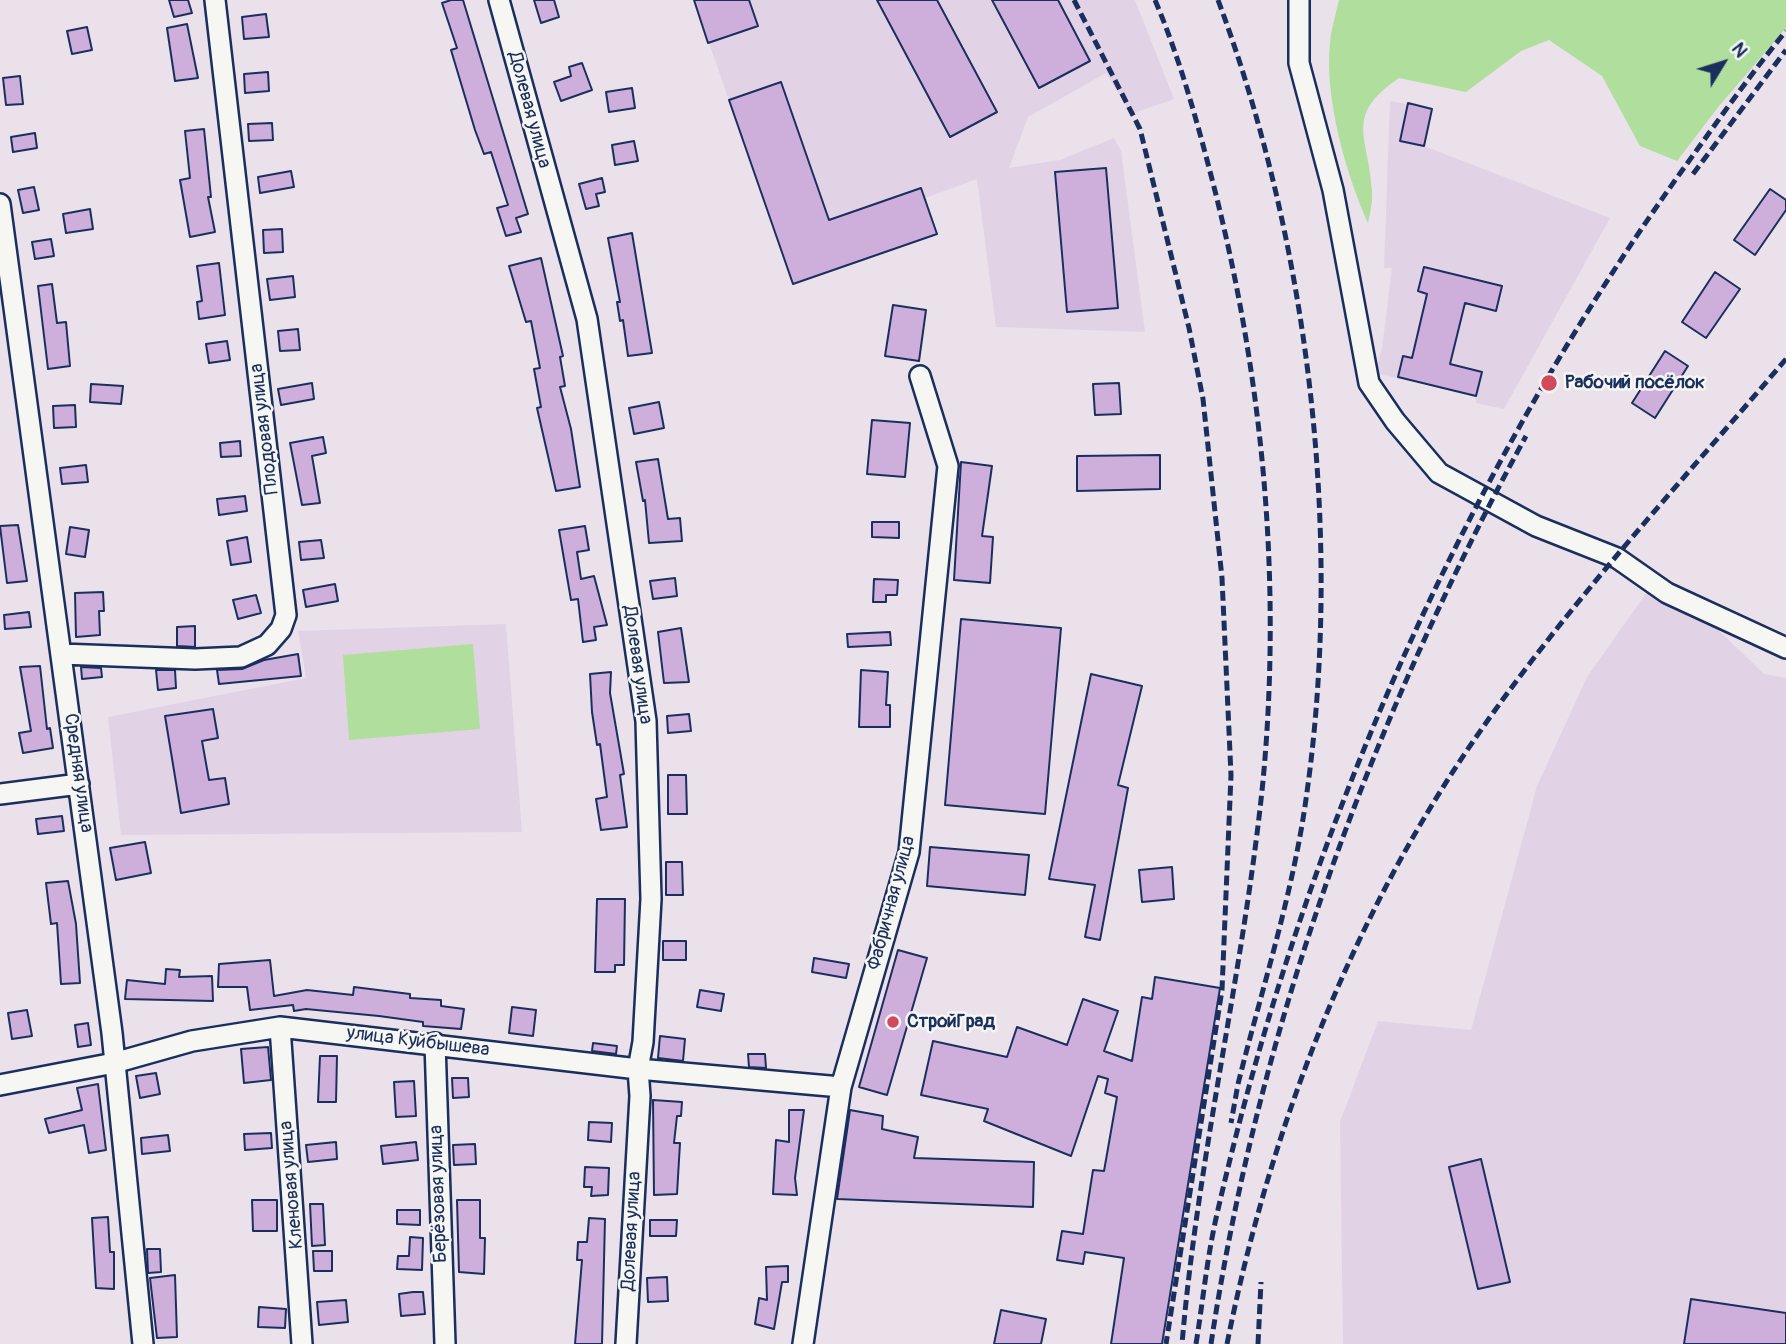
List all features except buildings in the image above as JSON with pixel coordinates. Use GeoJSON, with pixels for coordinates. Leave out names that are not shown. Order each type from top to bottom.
{"type":"FeatureCollection","features":[{"type":"Feature","properties":{"kind":"street","name":"Плодовая улица"},"geometry":{"type":"LineString","coordinates":[[61,654],[195,659],[241,657],[267,645],[281,629],[286,615],[215,0]]}},
{"type":"Feature","properties":{"kind":"street","name":"Долевая улица"},"geometry":{"type":"LineString","coordinates":[[499,0],[587,319],[646,721],[651,899],[638,1069],[626,1344]]}},
{"type":"Feature","properties":{"kind":"street"},"geometry":{"type":"LineString","coordinates":[[1299,0],[1299,63],[1333,190],[1369,383],[1395,421],[1439,473],[1536,526],[1617,558],[1667,593],[1786,648]]}},
{"type":"Feature","properties":{"kind":"street","name":"Средняя улица"},"geometry":{"type":"LineString","coordinates":[[0,204],[79,783],[114,1063],[144,1344]]}},
{"type":"Feature","properties":{"kind":"street","name":"Фабричная улица"},"geometry":{"type":"LineString","coordinates":[[803,1344],[841,1087],[909,852],[948,466],[920,376]]}},
{"type":"Feature","properties":{"kind":"street"},"geometry":{"type":"LineString","coordinates":[[0,794],[79,783]]}},
{"type":"Feature","properties":{"kind":"street","name":"улица Куйбышева"},"geometry":{"type":"LineString","coordinates":[[0,1085],[114,1063],[192,1041],[280,1027],[435,1043],[638,1069],[841,1087]]}},
{"type":"Feature","properties":{"kind":"street","name":"Кленовая улица"},"geometry":{"type":"LineString","coordinates":[[280,1027],[302,1344]]}},
{"type":"Feature","properties":{"kind":"street","name":"Берёзовая улица"},"geometry":{"type":"LineString","coordinates":[[435,1043],[445,1344]]}},
{"type":"Feature","properties":{"kind":"shaded area"},"geometry":{"type":"Polygon","coordinates":[[[694,0],[1135,0],[1174,99],[1131,114],[1106,73],[1028,117],[1009,168],[1060,160],[1114,138],[1121,151],[1145,332],[996,327],[977,179],[925,198],[937,234],[793,284],[694,0]]]}},
{"type":"Feature","properties":{"kind":"shaded area"},"geometry":{"type":"Polygon","coordinates":[[[1390,101],[1432,109],[1424,146],[1610,218],[1504,409],[1476,403],[1476,396],[1375,373],[1382,348],[1392,268],[1384,268],[1390,101]]]}},
{"type":"Feature","properties":{"kind":"shaded area"},"geometry":{"type":"Polygon","coordinates":[[[1647,592],[1708,620],[1764,674],[1786,678],[1786,1344],[1343,1344],[1340,1122],[1378,1021],[1471,1030],[1537,786],[1587,677],[1647,592]]]}},
{"type":"Feature","properties":{"kind":"shaded area"},"geometry":{"type":"Polygon","coordinates":[[[506,624],[522,832],[121,835],[108,717],[306,678],[298,631],[506,624]]]}},
{"type":"Feature","properties":{"kind":"green space"},"geometry":{"type":"Polygon","coordinates":[[[1339,0],[1786,0],[1786,28],[1719,106],[1677,161],[1640,146],[1602,76],[1549,40],[1521,51],[1466,92],[1399,78],[1371,104],[1365,116],[1364,141],[1372,195],[1368,223],[1338,135],[1330,87],[1330,43],[1339,0]]]}},
{"type":"Feature","properties":{"kind":"green space"},"geometry":{"type":"Polygon","coordinates":[[[473,644],[480,729],[349,740],[343,655],[473,644]]]}},
{"type":"Feature","properties":{"kind":"railway"},"geometry":{"type":"LineString","coordinates":[[1074,0],[1140,129],[1189,328],[1203,399],[1222,578],[1231,775],[1222,990],[1166,1344]]}},
{"type":"Feature","properties":{"kind":"railway"},"geometry":{"type":"LineString","coordinates":[[1155,0],[1180,67],[1201,137],[1230,256],[1256,405],[1269,555],[1268,706],[1263,781],[1245,922],[1199,1203],[1182,1344]]}},
{"type":"Feature","properties":{"kind":"railway"},"geometry":{"type":"LineString","coordinates":[[1218,0],[1249,94],[1275,190],[1296,290],[1310,391],[1319,492],[1321,594],[1317,694],[1301,829],[1286,903],[1238,1084],[1231,1123]]}},
{"type":"Feature","properties":{"kind":"railway"},"geometry":{"type":"LineString","coordinates":[[1196,1344],[1217,1214],[1252,1075],[1294,938],[1343,803],[1398,670],[1459,540],[1527,414],[1601,291],[1681,172],[1786,31]]}},
{"type":"Feature","properties":{"kind":"railway"},"geometry":{"type":"LineString","coordinates":[[1693,174],[1786,50]]}},
{"type":"Feature","properties":{"kind":"railway"},"geometry":{"type":"LineString","coordinates":[[1227,1344],[1266,1186],[1320,1031],[1388,882],[1428,811],[1472,743],[1545,643],[1786,359]]}},
{"type":"Feature","properties":{"kind":"railway"},"geometry":{"type":"LineString","coordinates":[[1211,1344],[1232,1225],[1259,1107],[1291,991],[1329,876],[1371,764],[1419,652],[1470,543],[1526,436]]}},
{"type":"Feature","properties":{"kind":"railway"},"geometry":{"type":"LineString","coordinates":[[1258,1344],[1261,1282]]}},
{"type":"Feature","properties":{"kind":"place","name":"Рабочий посёлок"},"geometry":{"type":"Point","coordinates":[1549,383]}},
{"type":"Feature","properties":{"kind":"place","name":"СтройГрад"},"geometry":{"type":"Point","coordinates":[893,1022]}}]}
